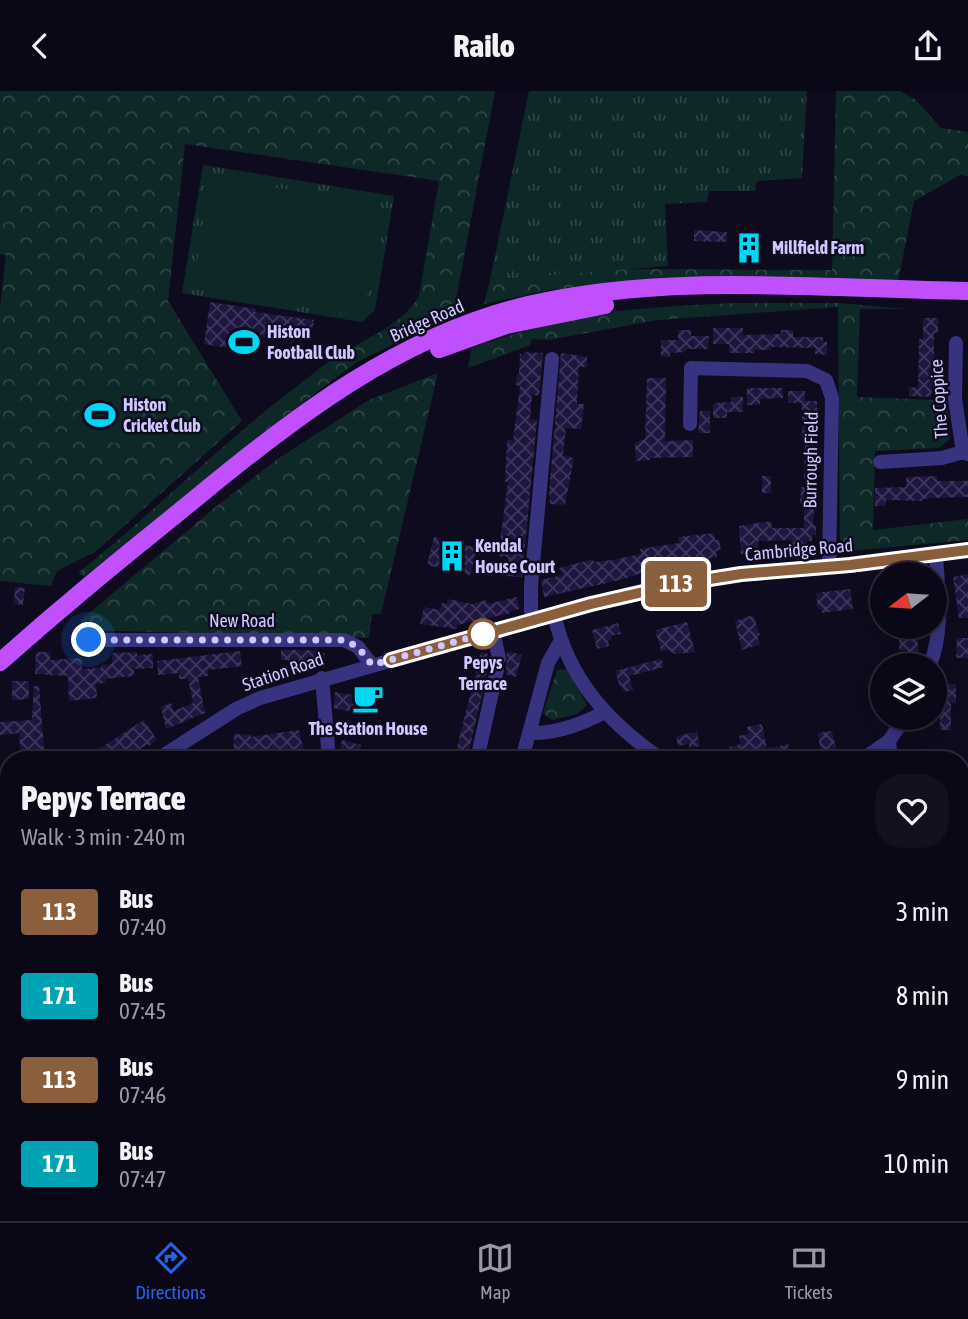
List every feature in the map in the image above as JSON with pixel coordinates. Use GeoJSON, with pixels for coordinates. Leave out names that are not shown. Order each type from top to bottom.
{"type":"FeatureCollection","features":[{"type":"Feature","properties":{"kind":"main road","name":"Bridge Road"},"geometry":{"type":"LineString","coordinates":[[0,663],[89,586],[265,442],[319,402],[368,370],[424,348],[490,316],[566,298],[670,287],[766,286],[968,291]]}},
{"type":"Feature","properties":{"kind":"main road","name":"Bridge Road"},"geometry":{"type":"LineString","coordinates":[[0,663],[31,647],[271,449],[325,410],[424,348],[506,325],[581,309],[638,301],[709,295],[968,299]]}},
{"type":"Feature","properties":{"kind":"street","name":"The Coppice"},"geometry":{"type":"LineString","coordinates":[[880,461],[942,458],[965,453],[955,399],[956,342]]}},
{"type":"Feature","properties":{"kind":"street"},"geometry":{"type":"LineString","coordinates":[[533,620],[531,585],[552,359]]}},
{"type":"Feature","properties":{"kind":"street","name":"Burrough Field"},"geometry":{"type":"LineString","coordinates":[[690,423],[691,368],[720,363],[807,371],[826,380],[832,398],[829,567]]}},
{"type":"Feature","properties":{"kind":"street","name":"Cambridge Road"},"geometry":{"type":"LineString","coordinates":[[391,660],[610,599],[700,580],[968,550]]}},
{"type":"Feature","properties":{"kind":"street"},"geometry":{"type":"LineString","coordinates":[[934,653],[938,638],[939,605],[936,555]]}},
{"type":"Feature","properties":{"kind":"street"},"geometry":{"type":"LineString","coordinates":[[554,614],[560,642],[584,687],[628,737],[649,751]]}},
{"type":"Feature","properties":{"kind":"street"},"geometry":{"type":"LineString","coordinates":[[479,751],[498,664],[493,631]]}},
{"type":"Feature","properties":{"kind":"street","name":"New Road"},"geometry":{"type":"LineString","coordinates":[[99,636],[344,640],[358,647],[372,665]]}},
{"type":"Feature","properties":{"kind":"street"},"geometry":{"type":"LineString","coordinates":[[524,751],[548,663],[560,642]]}},
{"type":"Feature","properties":{"kind":"street","name":"Station Road"},"geometry":{"type":"LineString","coordinates":[[171,751],[247,704],[322,678],[391,660]]}},
{"type":"Feature","properties":{"kind":"street"},"geometry":{"type":"LineString","coordinates":[[322,678],[328,751]]}},
{"type":"Feature","properties":{"kind":"street"},"geometry":{"type":"LineString","coordinates":[[530,733],[545,734],[588,721],[605,712]]}},
{"type":"Feature","properties":{"kind":"street"},"geometry":{"type":"LineString","coordinates":[[874,751],[888,741],[896,730]]}},
{"type":"Feature","properties":{"kind":"street"},"geometry":{"type":"LineString","coordinates":[[888,741],[890,751]]}},
{"type":"Feature","properties":{"kind":"green space"},"geometry":{"type":"Polygon","coordinates":[[[0,91],[495,91],[453,315],[357,362],[260,435],[84,577],[78,573],[237,434],[327,363],[394,323],[419,296],[439,181],[185,144],[168,301],[242,421],[95,552],[57,571],[51,586],[0,581],[0,307],[6,255],[0,254],[0,91]]]}},
{"type":"Feature","properties":{"kind":"green space"},"geometry":{"type":"Polygon","coordinates":[[[529,91],[807,91],[802,178],[757,181],[755,191],[709,191],[707,202],[665,204],[668,266],[490,280],[529,91]]]}},
{"type":"Feature","properties":{"kind":"green space"},"geometry":{"type":"Polygon","coordinates":[[[836,91],[900,91],[916,100],[941,128],[968,132],[968,176],[960,175],[914,201],[898,282],[624,282],[551,290],[484,304],[490,280],[627,269],[832,270],[836,91]]]}},
{"type":"Feature","properties":{"kind":"green space"},"geometry":{"type":"Polygon","coordinates":[[[203,165],[394,196],[375,310],[362,322],[182,293],[203,165]]]}},
{"type":"Feature","properties":{"kind":"green space"},"geometry":{"type":"Polygon","coordinates":[[[210,177],[380,204],[363,316],[193,289],[210,177]]]}},
{"type":"Feature","properties":{"kind":"green space"},"geometry":{"type":"Polygon","coordinates":[[[733,303],[839,303],[906,309],[860,309],[857,397],[937,400],[947,391],[950,439],[939,448],[875,451],[873,530],[968,519],[968,540],[840,552],[838,307],[658,320],[548,340],[532,339],[530,345],[468,368],[471,348],[581,317],[657,307],[733,303]]]}},
{"type":"Feature","properties":{"kind":"green space"},"geometry":{"type":"Polygon","coordinates":[[[438,373],[381,614],[372,614],[369,638],[83,630],[81,620],[218,505],[279,458],[369,400],[438,373]]]}},
{"type":"Feature","properties":{"kind":"green space","name":"Histon Cricket Club"},"geometry":{"type":"Polygon","coordinates":[[[82,388],[122,391],[118,443],[77,439],[82,388]]]}},
{"type":"Feature","properties":{"kind":"green space"},"geometry":{"type":"Polygon","coordinates":[[[567,669],[587,705],[577,714],[552,720],[543,713],[557,670],[567,669]]]}},
{"type":"Feature","properties":{"kind":"building"},"geometry":{"type":"Polygon","coordinates":[[[694,230],[727,232],[727,242],[694,241],[694,230]]]}},
{"type":"Feature","properties":{"kind":"building","name":"Millfield Farm"},"geometry":{"type":"Polygon","coordinates":[[[740,235],[750,236],[750,243],[759,243],[759,254],[739,253],[740,235]]]}},
{"type":"Feature","properties":{"kind":"building"},"geometry":{"type":"Polygon","coordinates":[[[210,302],[256,309],[255,312],[314,320],[311,339],[286,336],[285,340],[237,333],[234,349],[204,344],[210,302]]]}},
{"type":"Feature","properties":{"kind":"building"},"geometry":{"type":"Polygon","coordinates":[[[923,318],[938,318],[938,333],[934,333],[934,387],[931,397],[909,396],[909,387],[918,388],[919,339],[923,339],[923,318]]]}},
{"type":"Feature","properties":{"kind":"building"},"geometry":{"type":"Polygon","coordinates":[[[713,328],[743,328],[743,335],[781,334],[781,330],[793,330],[793,337],[823,337],[823,342],[827,342],[827,355],[815,354],[815,348],[771,347],[771,350],[755,350],[755,353],[729,353],[729,344],[713,344],[713,328]]]}},
{"type":"Feature","properties":{"kind":"building"},"geometry":{"type":"Polygon","coordinates":[[[678,330],[691,330],[691,336],[709,336],[708,349],[686,349],[686,352],[670,353],[670,357],[661,357],[661,340],[678,340],[678,330]]]}},
{"type":"Feature","properties":{"kind":"building"},"geometry":{"type":"Polygon","coordinates":[[[524,352],[543,353],[539,396],[532,395],[530,419],[537,420],[522,577],[506,576],[508,557],[498,556],[508,482],[505,482],[507,440],[513,440],[520,386],[516,385],[517,374],[520,354],[524,355],[524,352]]]}},
{"type":"Feature","properties":{"kind":"building"},"geometry":{"type":"Polygon","coordinates":[[[561,353],[587,357],[587,367],[579,367],[577,404],[584,404],[581,429],[566,428],[563,455],[574,458],[565,505],[550,504],[549,493],[561,353]]]}},
{"type":"Feature","properties":{"kind":"building"},"geometry":{"type":"Polygon","coordinates":[[[647,378],[666,378],[665,441],[693,440],[693,457],[636,461],[635,443],[645,439],[647,378]]]}},
{"type":"Feature","properties":{"kind":"building"},"geometry":{"type":"Polygon","coordinates":[[[747,388],[783,388],[783,398],[760,399],[760,405],[747,405],[747,388]]]}},
{"type":"Feature","properties":{"kind":"building"},"geometry":{"type":"Polygon","coordinates":[[[788,391],[805,391],[805,401],[817,401],[817,416],[812,416],[812,437],[802,437],[802,403],[788,403],[788,391]]]}},
{"type":"Feature","properties":{"kind":"building"},"geometry":{"type":"Polygon","coordinates":[[[731,397],[743,397],[743,412],[727,412],[727,418],[713,418],[713,403],[731,402],[731,397]]]}},
{"type":"Feature","properties":{"kind":"building"},"geometry":{"type":"Polygon","coordinates":[[[700,411],[710,411],[710,433],[698,433],[700,411]]]}},
{"type":"Feature","properties":{"kind":"building"},"geometry":{"type":"Polygon","coordinates":[[[805,443],[815,443],[815,480],[804,480],[805,443]]]}},
{"type":"Feature","properties":{"kind":"building"},"geometry":{"type":"Polygon","coordinates":[[[762,476],[771,476],[771,493],[762,493],[762,476]]]}},
{"type":"Feature","properties":{"kind":"building"},"geometry":{"type":"Polygon","coordinates":[[[937,476],[937,481],[968,481],[968,497],[922,501],[886,500],[886,506],[875,506],[875,488],[906,487],[906,477],[937,476]]]}},
{"type":"Feature","properties":{"kind":"building"},"geometry":{"type":"Polygon","coordinates":[[[801,487],[811,488],[811,505],[800,504],[801,487]]]}},
{"type":"Feature","properties":{"kind":"building"},"geometry":{"type":"Polygon","coordinates":[[[804,507],[814,508],[813,525],[816,525],[816,535],[812,535],[812,541],[807,541],[807,552],[797,552],[797,545],[791,545],[791,540],[758,541],[759,552],[741,554],[739,526],[771,521],[772,528],[804,528],[804,507]]]}},
{"type":"Feature","properties":{"kind":"building"},"geometry":{"type":"Polygon","coordinates":[[[714,533],[715,540],[719,539],[721,550],[716,551],[717,557],[655,569],[620,580],[544,597],[541,580],[562,575],[559,568],[593,559],[594,562],[641,554],[640,549],[679,543],[678,537],[714,533]]]}},
{"type":"Feature","properties":{"kind":"building","name":"Kendal House Court"},"geometry":{"type":"Polygon","coordinates":[[[434,537],[477,548],[470,575],[427,565],[434,537]]]}},
{"type":"Feature","properties":{"kind":"building"},"geometry":{"type":"Polygon","coordinates":[[[968,574],[968,618],[959,618],[953,577],[968,574]]]}},
{"type":"Feature","properties":{"kind":"building"},"geometry":{"type":"Polygon","coordinates":[[[15,587],[25,588],[23,605],[14,604],[15,587]]]}},
{"type":"Feature","properties":{"kind":"building"},"geometry":{"type":"Polygon","coordinates":[[[850,589],[853,609],[822,613],[822,609],[818,609],[816,593],[850,589]]]}},
{"type":"Feature","properties":{"kind":"building"},"geometry":{"type":"Polygon","coordinates":[[[517,597],[519,609],[457,625],[456,629],[420,624],[424,607],[440,610],[442,603],[447,604],[448,599],[471,604],[487,600],[487,604],[517,597]]]}},
{"type":"Feature","properties":{"kind":"building"},"geometry":{"type":"Polygon","coordinates":[[[753,615],[760,635],[757,636],[760,644],[742,650],[735,621],[753,615]]]}},
{"type":"Feature","properties":{"kind":"building"},"geometry":{"type":"Polygon","coordinates":[[[687,622],[695,652],[675,654],[668,650],[661,651],[655,630],[687,622]]]}},
{"type":"Feature","properties":{"kind":"building"},"geometry":{"type":"Polygon","coordinates":[[[618,623],[621,634],[611,636],[609,646],[597,649],[592,630],[618,623]]]}},
{"type":"Feature","properties":{"kind":"building"},"geometry":{"type":"Polygon","coordinates":[[[957,638],[968,638],[968,658],[956,658],[957,638]]]}},
{"type":"Feature","properties":{"kind":"building"},"geometry":{"type":"Polygon","coordinates":[[[899,639],[918,639],[918,653],[899,650],[899,639]]]}},
{"type":"Feature","properties":{"kind":"building"},"geometry":{"type":"Polygon","coordinates":[[[281,650],[318,650],[318,653],[325,653],[324,663],[317,663],[317,668],[298,668],[298,660],[281,660],[281,650]]]}},
{"type":"Feature","properties":{"kind":"building"},"geometry":{"type":"Polygon","coordinates":[[[240,651],[242,666],[208,670],[208,676],[198,677],[205,713],[166,729],[161,707],[171,703],[174,711],[193,703],[188,679],[179,679],[179,673],[158,675],[157,661],[240,651]]]}},
{"type":"Feature","properties":{"kind":"building"},"geometry":{"type":"Polygon","coordinates":[[[507,651],[522,655],[516,677],[506,674],[507,651]]]}},
{"type":"Feature","properties":{"kind":"building"},"geometry":{"type":"Polygon","coordinates":[[[36,652],[50,652],[50,660],[82,658],[82,669],[101,668],[101,665],[112,664],[112,653],[153,654],[153,668],[134,669],[134,676],[106,679],[106,683],[96,684],[97,698],[69,701],[68,676],[35,674],[36,652]]]}},
{"type":"Feature","properties":{"kind":"building"},"geometry":{"type":"Polygon","coordinates":[[[481,652],[488,654],[491,663],[469,751],[456,751],[481,652]]]}},
{"type":"Feature","properties":{"kind":"building"},"geometry":{"type":"Polygon","coordinates":[[[661,659],[664,667],[629,676],[633,690],[624,692],[622,686],[620,687],[615,671],[661,659]]]}},
{"type":"Feature","properties":{"kind":"building"},"geometry":{"type":"Polygon","coordinates":[[[12,681],[29,681],[29,699],[12,700],[12,681]]]}},
{"type":"Feature","properties":{"kind":"building"},"geometry":{"type":"Polygon","coordinates":[[[947,684],[956,684],[956,703],[951,703],[951,730],[947,730],[947,684]]]}},
{"type":"Feature","properties":{"kind":"building"},"geometry":{"type":"Polygon","coordinates":[[[34,686],[39,686],[44,751],[20,751],[19,733],[0,735],[0,722],[32,720],[34,686]]]}},
{"type":"Feature","properties":{"kind":"building"},"geometry":{"type":"Polygon","coordinates":[[[335,692],[370,698],[366,715],[334,708],[335,692]]]}},
{"type":"Feature","properties":{"kind":"building"},"geometry":{"type":"Polygon","coordinates":[[[144,720],[157,740],[136,751],[96,751],[144,720]]]}},
{"type":"Feature","properties":{"kind":"building"},"geometry":{"type":"Polygon","coordinates":[[[762,724],[767,749],[788,744],[789,751],[730,751],[729,747],[741,744],[739,736],[749,734],[747,727],[762,724]]]}},
{"type":"Feature","properties":{"kind":"building"},"geometry":{"type":"Polygon","coordinates":[[[299,730],[304,751],[233,751],[234,734],[251,737],[299,730]]]}},
{"type":"Feature","properties":{"kind":"building"},"geometry":{"type":"Polygon","coordinates":[[[832,731],[836,749],[820,751],[818,733],[832,731]]]}},
{"type":"Feature","properties":{"kind":"building"},"geometry":{"type":"Polygon","coordinates":[[[697,732],[700,746],[678,746],[676,736],[697,732]]]}},
{"type":"Feature","properties":{"kind":"building"},"geometry":{"type":"Polygon","coordinates":[[[342,740],[361,745],[360,751],[340,751],[342,740]]]}},
{"type":"Feature","properties":{"kind":"bus line","name":"113"},"geometry":{"type":"LineString","coordinates":[[391,660],[591,604],[678,584],[741,574],[850,565],[968,550]]}},
{"type":"Feature","properties":{"kind":"place","name":"Millfield Farm"},"geometry":{"type":"Point","coordinates":[749,248]}},
{"type":"Feature","properties":{"kind":"place","name":"Histon Football Club"},"geometry":{"type":"Point","coordinates":[244,342]}},
{"type":"Feature","properties":{"kind":"place","name":"Histon Cricket Club"},"geometry":{"type":"Point","coordinates":[100,415]}},
{"type":"Feature","properties":{"kind":"place","name":"Kendal House Court"},"geometry":{"type":"Point","coordinates":[452,556]}},
{"type":"Feature","properties":{"kind":"place","name":"Pepys Terrace"},"geometry":{"type":"Point","coordinates":[483,634]}},
{"type":"Feature","properties":{"kind":"place","name":"The Station House"},"geometry":{"type":"Point","coordinates":[368,698]}},
{"type":"Feature","properties":{"kind":"route"},"geometry":{"type":"LineString","coordinates":[[89,640],[344,640],[358,647],[372,665],[483,634]]}}]}
